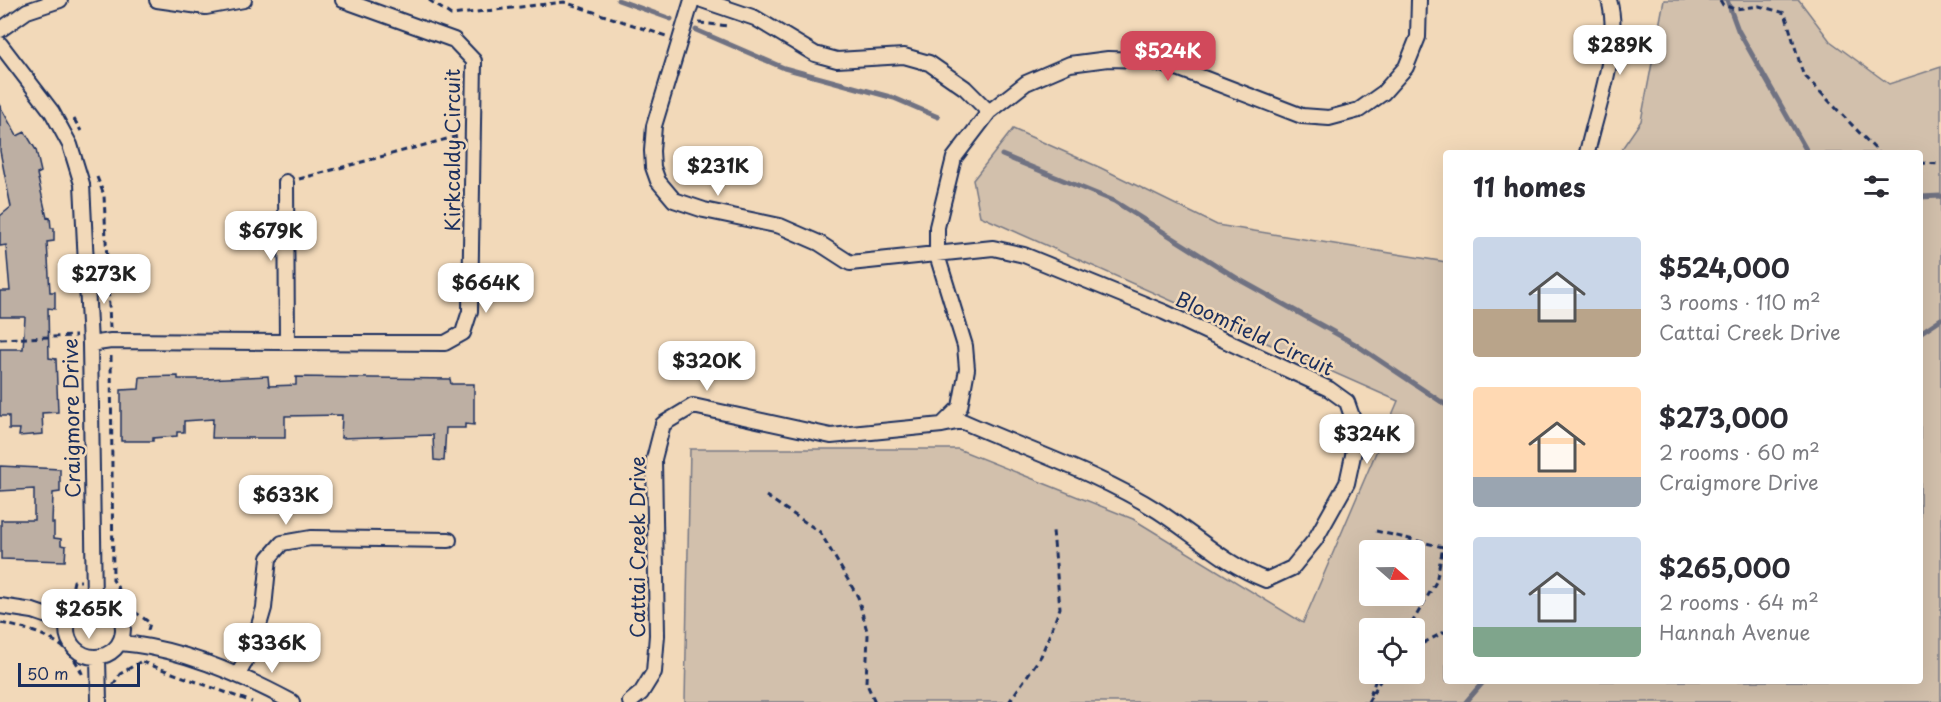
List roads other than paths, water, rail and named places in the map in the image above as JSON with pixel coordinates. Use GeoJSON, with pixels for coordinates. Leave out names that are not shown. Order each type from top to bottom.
{"type":"FeatureCollection","features":[{"type":"Feature","properties":{"kind":"street"},"geometry":{"type":"LineString","coordinates":[[0,30],[27,11],[60,0]]}},
{"type":"Feature","properties":{"kind":"street"},"geometry":{"type":"LineString","coordinates":[[157,0],[206,7],[244,0]]}},
{"type":"Feature","properties":{"kind":"street","name":"Kirkcaldy Circuit"},"geometry":{"type":"LineString","coordinates":[[89,340],[445,343],[463,333],[470,311],[474,61],[454,40],[343,0]]}},
{"type":"Feature","properties":{"kind":"street"},"geometry":{"type":"LineString","coordinates":[[692,0],[654,126],[653,167],[658,181],[674,200],[704,210],[780,226],[819,243],[850,263],[938,255]]}},
{"type":"Feature","properties":{"kind":"street"},"geometry":{"type":"LineString","coordinates":[[702,0],[755,18],[815,54],[837,60],[904,56],[929,63],[965,88],[989,112]]}},
{"type":"Feature","properties":{"kind":"street"},"geometry":{"type":"LineString","coordinates":[[942,425],[960,407],[967,369],[965,346],[938,255],[937,227],[954,158],[989,112],[1026,83],[1070,64],[1108,59],[1146,60],[1180,69],[1302,116],[1329,118],[1349,113],[1359,110],[1383,93],[1406,67],[1418,37],[1419,0]]}},
{"type":"Feature","properties":{"kind":"street"},"geometry":{"type":"LineString","coordinates":[[1588,150],[1612,42],[1613,16],[1609,0]]}},
{"type":"Feature","properties":{"kind":"street","name":"Craigmore Drive"},"geometry":{"type":"LineString","coordinates":[[0,44],[52,112],[70,145],[78,168],[84,200],[94,600]]}},
{"type":"Feature","properties":{"kind":"street"},"geometry":{"type":"LineString","coordinates":[[286,182],[287,342]]}},
{"type":"Feature","properties":{"kind":"street","name":"Bloomfield Circuit"},"geometry":{"type":"LineString","coordinates":[[938,255],[993,248],[1024,255],[1164,312],[1329,389],[1347,402],[1355,425],[1355,446],[1347,483],[1315,540],[1292,568],[1266,580],[1243,571],[1158,511],[1103,482],[962,421],[942,425]]}},
{"type":"Feature","properties":{"kind":"street","name":"Cattai Creek Drive"},"geometry":{"type":"LineString","coordinates":[[630,702],[641,693],[654,672],[657,635],[654,459],[663,424],[693,406],[831,436],[942,425]]}},
{"type":"Feature","properties":{"kind":"street"},"geometry":{"type":"LineString","coordinates":[[238,675],[254,646],[264,608],[269,558],[282,543],[311,538],[449,540]]}},
{"type":"Feature","properties":{"kind":"street"},"geometry":{"type":"LineString","coordinates":[[94,600],[107,604],[120,616],[123,634],[120,643],[109,654],[98,658],[83,655],[75,650],[67,634],[68,622],[75,609],[94,600]]}},
{"type":"Feature","properties":{"kind":"street"},"geometry":{"type":"LineString","coordinates":[[0,606],[33,611],[68,622]]}},
{"type":"Feature","properties":{"kind":"street"},"geometry":{"type":"LineString","coordinates":[[120,643],[145,645],[238,675],[292,702]]}},
{"type":"Feature","properties":{"kind":"street"},"geometry":{"type":"LineString","coordinates":[[98,658],[99,702]]}},
{"type":"Feature","properties":{"kind":"waterway"},"geometry":{"type":"LineString","coordinates":[[618,0],[671,19]]}},
{"type":"Feature","properties":{"kind":"waterway"},"geometry":{"type":"LineString","coordinates":[[1727,0],[1738,30],[1806,150]]}},
{"type":"Feature","properties":{"kind":"waterway"},"geometry":{"type":"LineString","coordinates":[[696,30],[784,68],[894,98],[938,117]]}},
{"type":"Feature","properties":{"kind":"waterway"},"geometry":{"type":"LineString","coordinates":[[1002,155],[1114,201],[1240,280],[1355,344],[1443,403]]}},
{"type":"Feature","properties":{"kind":"waterway"},"geometry":{"type":"LineString","coordinates":[[1923,197],[1941,196]]}},
{"type":"Feature","properties":{"kind":"waterway"},"geometry":{"type":"LineString","coordinates":[[1923,331],[1941,319]]}},
{"type":"Feature","properties":{"kind":"waterway"},"geometry":{"type":"LineString","coordinates":[[1466,702],[1481,684]]}}]}
